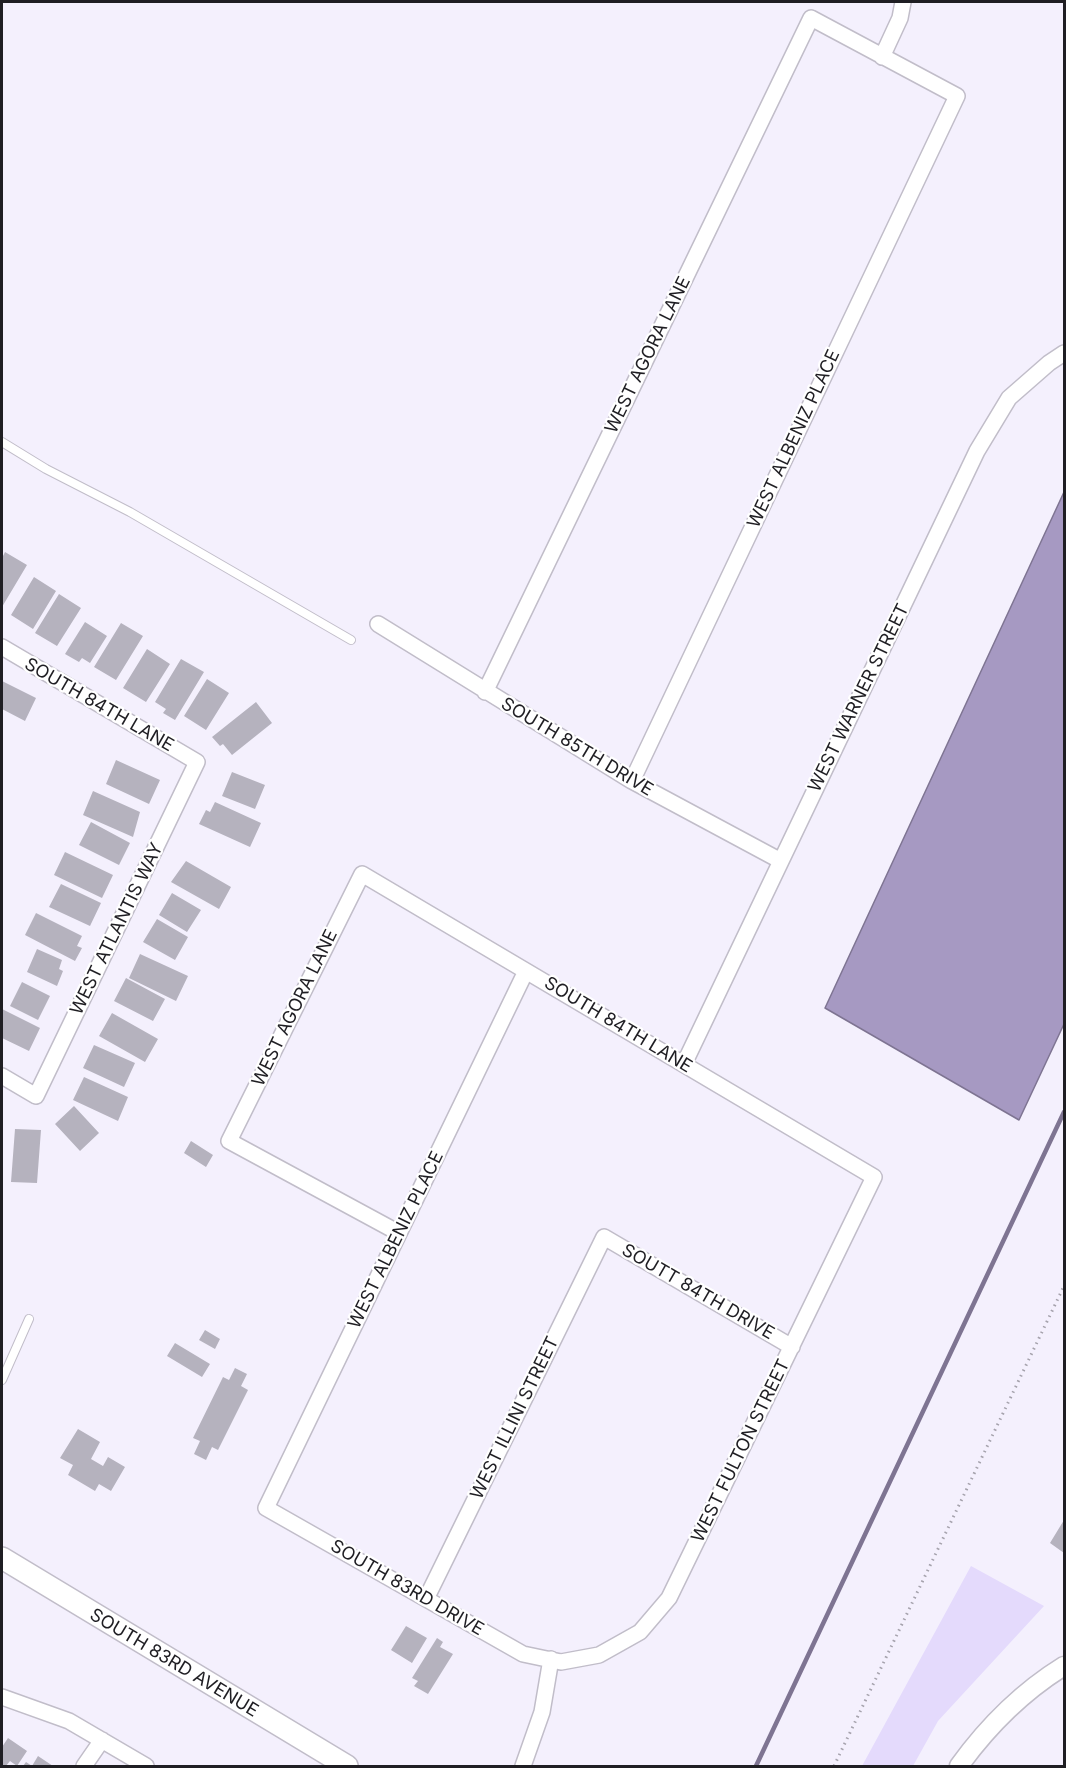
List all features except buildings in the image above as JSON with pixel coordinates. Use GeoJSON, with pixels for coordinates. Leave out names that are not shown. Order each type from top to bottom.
{"type":"FeatureCollection","features":[{"type":"Feature","properties":{"kind":"main road","name":"SOUTH 83RD AVENUE"},"geometry":{"type":"LineString","coordinates":[[2,1558],[347,1767]]}},
{"type":"Feature","properties":{"kind":"street"},"geometry":{"type":"LineString","coordinates":[[882,57],[900,18],[903,2]]}},
{"type":"Feature","properties":{"kind":"street","name":"WEST AGORA LANE"},"geometry":{"type":"LineString","coordinates":[[485,692],[811,18],[882,57]]}},
{"type":"Feature","properties":{"kind":"street","name":"WEST ALBENIZ PLACE"},"geometry":{"type":"LineString","coordinates":[[632,781],[957,96],[882,57]]}},
{"type":"Feature","properties":{"kind":"street","name":"WEST WARNER STREET"},"geometry":{"type":"LineString","coordinates":[[684,1065],[977,451],[1009,398],[1049,363],[1065,353]]}},
{"type":"Feature","properties":{"kind":"street","name":"SOUTH 85TH DRIVE"},"geometry":{"type":"LineString","coordinates":[[378,624],[632,781],[781,861]]}},
{"type":"Feature","properties":{"kind":"street","name":"SOUTH 84TH LANE"},"geometry":{"type":"LineString","coordinates":[[2,647],[197,762]]}},
{"type":"Feature","properties":{"kind":"street","name":"WEST ATLANTIS WAY"},"geometry":{"type":"LineString","coordinates":[[2,1076],[36,1096],[197,762]]}},
{"type":"Feature","properties":{"kind":"street","name":"WEST AGORA LANE"},"geometry":{"type":"LineString","coordinates":[[362,874],[229,1142],[399,1233]]}},
{"type":"Feature","properties":{"kind":"street","name":"SOUTH 84TH LANE"},"geometry":{"type":"LineString","coordinates":[[362,874],[874,1177]]}},
{"type":"Feature","properties":{"kind":"street","name":"WEST ALBENIZ PLACE"},"geometry":{"type":"LineString","coordinates":[[266,1508],[526,971]]}},
{"type":"Feature","properties":{"kind":"street","name":"WEST FULTON STREET"},"geometry":{"type":"LineString","coordinates":[[551,1659],[561,1662],[599,1655],[640,1632],[669,1598],[874,1177]]}},
{"type":"Feature","properties":{"kind":"street","name":"SOUTT 84TH DRIVE"},"geometry":{"type":"LineString","coordinates":[[604,1237],[792,1347]]}},
{"type":"Feature","properties":{"kind":"street","name":"WEST ILLINI STREET"},"geometry":{"type":"LineString","coordinates":[[426,1599],[604,1237]]}},
{"type":"Feature","properties":{"kind":"street","name":"SOUTH 83RD DRIVE"},"geometry":{"type":"LineString","coordinates":[[266,1508],[523,1654],[551,1659]]}},
{"type":"Feature","properties":{"kind":"street"},"geometry":{"type":"LineString","coordinates":[[523,1767],[542,1712],[551,1659]]}},
{"type":"Feature","properties":{"kind":"street"},"geometry":{"type":"LineString","coordinates":[[959,1767],[982,1737],[1025,1692],[1065,1666]]}},
{"type":"Feature","properties":{"kind":"street"},"geometry":{"type":"LineString","coordinates":[[2,1697],[69,1720],[146,1767]]}},
{"type":"Feature","properties":{"kind":"street"},"geometry":{"type":"LineString","coordinates":[[84,1767],[102,1740]]}},
{"type":"Feature","properties":{"kind":"lane"},"geometry":{"type":"LineString","coordinates":[[2,442],[46,469],[130,512],[351,640]]}},
{"type":"Feature","properties":{"kind":"lane"},"geometry":{"type":"LineString","coordinates":[[2,1380],[28,1319]]}},
{"type":"Feature","properties":{"kind":"path"},"geometry":{"type":"LineString","coordinates":[[834,1767],[1065,1286]]}},
{"type":"Feature","properties":{"kind":"shaded area"},"geometry":{"type":"Polygon","coordinates":[[[1064,492],[1064,1024],[1019,1120],[825,1008],[1064,492]]]}},
{"type":"Feature","properties":{"kind":"shaded area"},"geometry":{"type":"Polygon","coordinates":[[[971,1566],[1044,1606],[938,1721],[913,1766],[862,1766],[971,1566]]]}},
{"type":"Feature","properties":{"kind":"waterway"},"geometry":{"type":"LineString","coordinates":[[756,1766],[1064,1112]]}}]}
